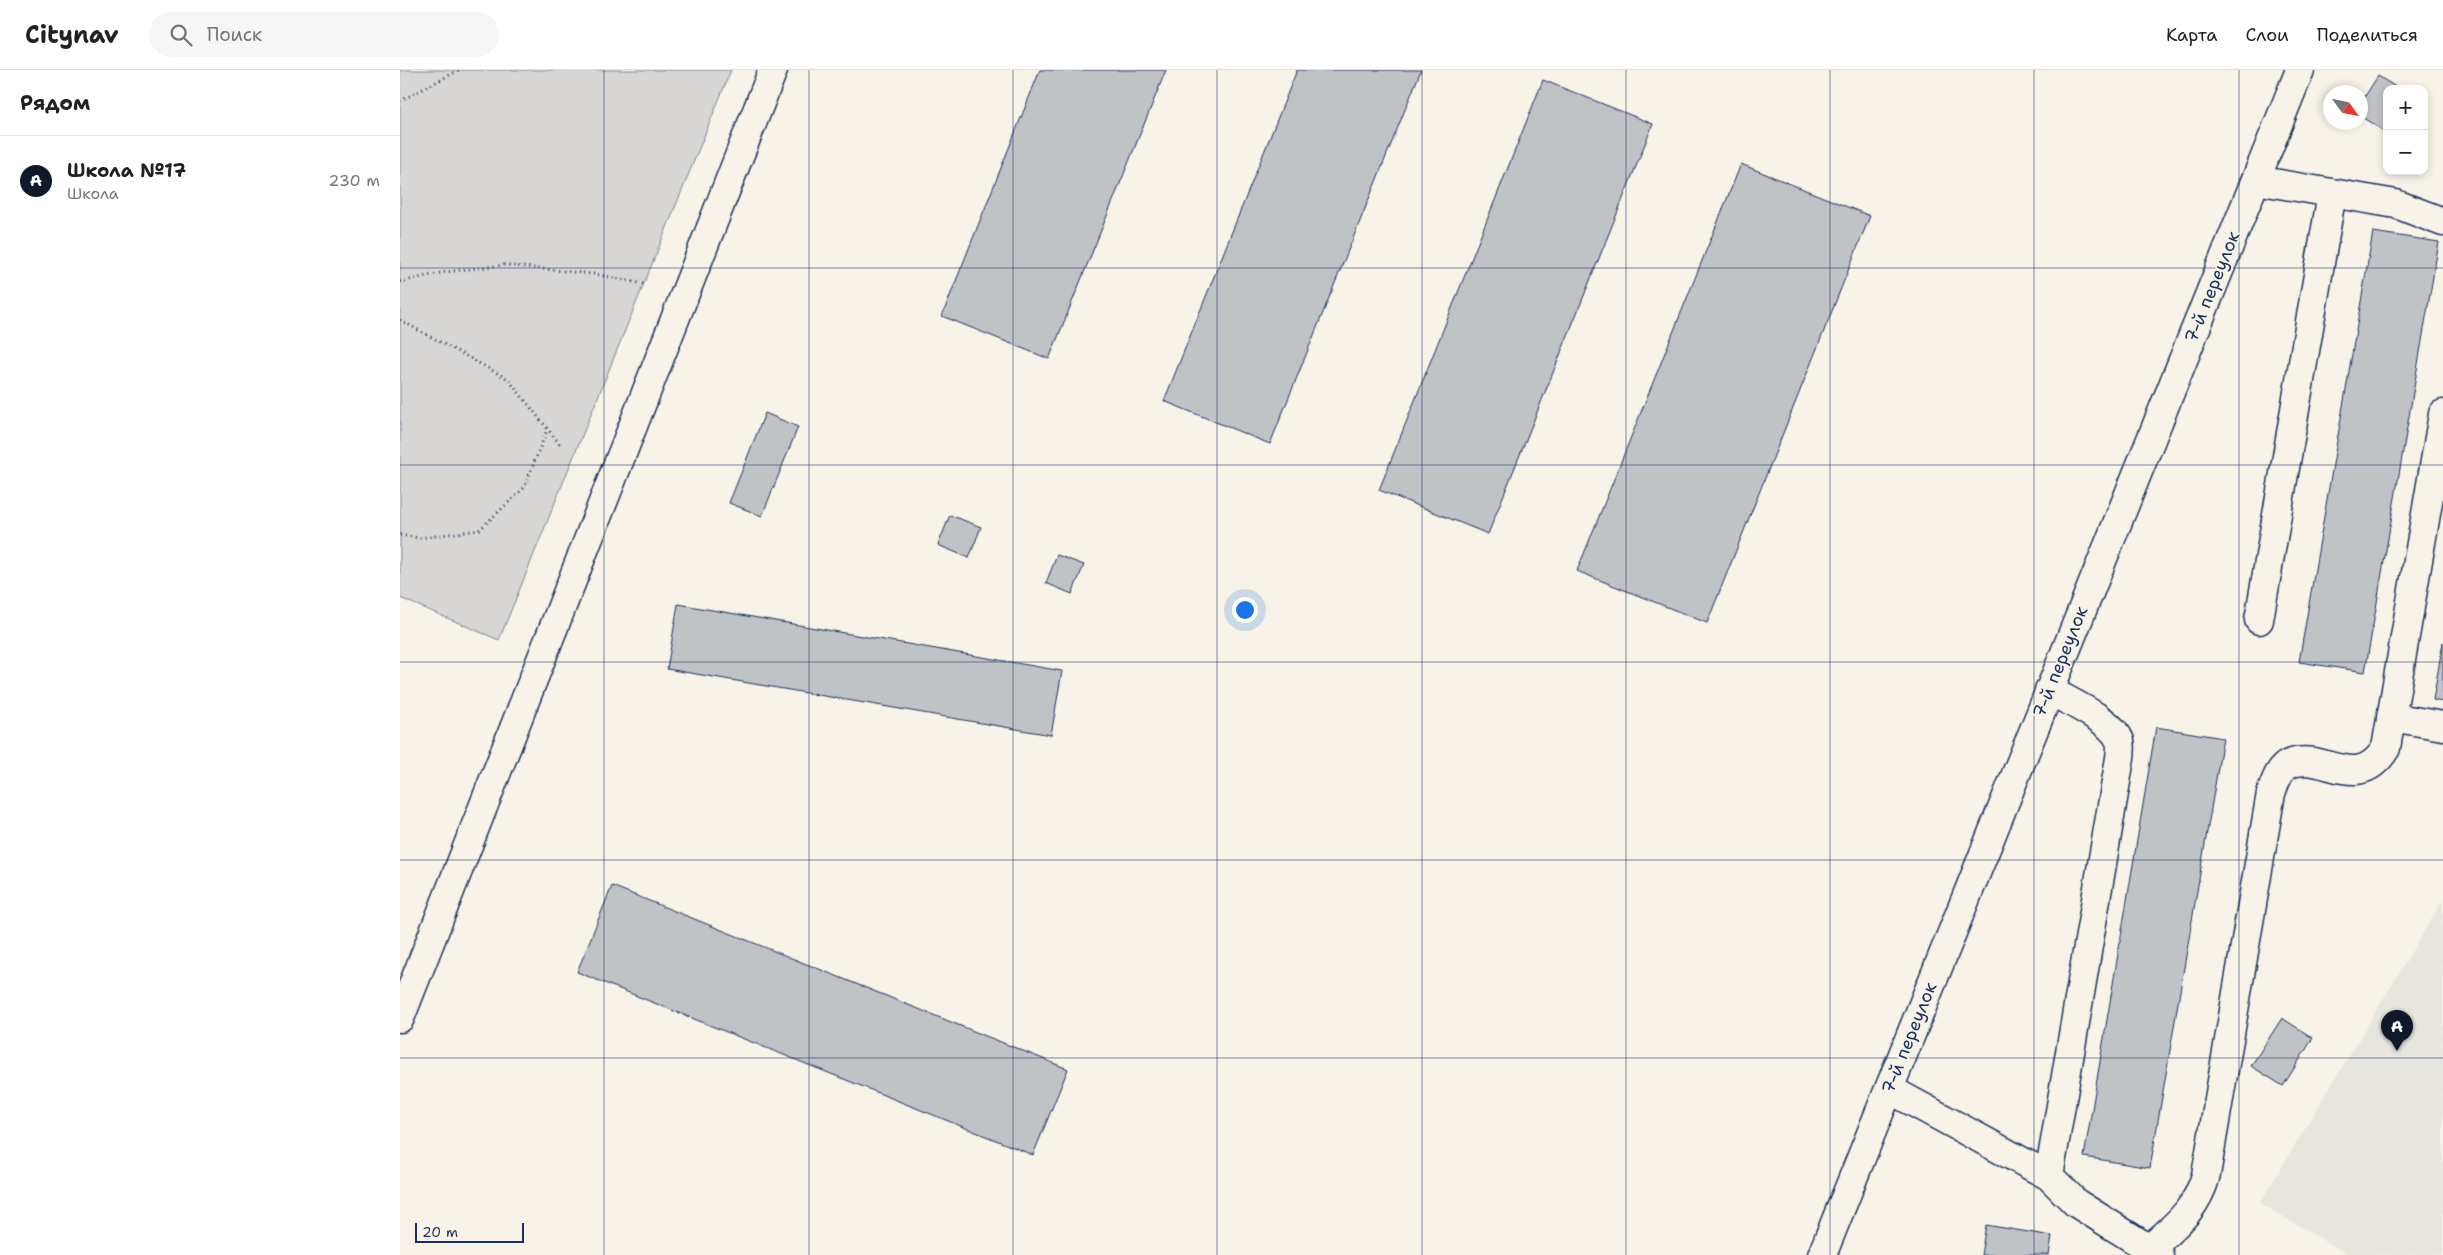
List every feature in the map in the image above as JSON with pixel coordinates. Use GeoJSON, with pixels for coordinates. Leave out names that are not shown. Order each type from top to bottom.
{"type":"FeatureCollection","features":[{"type":"Feature","properties":{"kind":"street"},"geometry":{"type":"LineString","coordinates":[[400,1018],[773,70]]}},
{"type":"Feature","properties":{"kind":"street","name":"7-й переулок"},"geometry":{"type":"LineString","coordinates":[[1822,1255],[2300,70]]}},
{"type":"Feature","properties":{"kind":"street"},"geometry":{"type":"LineString","coordinates":[[2256,180],[2396,204],[2443,222]]}},
{"type":"Feature","properties":{"kind":"street"},"geometry":{"type":"LineString","coordinates":[[2259,620],[2332,194]]}},
{"type":"Feature","properties":{"kind":"street"},"geometry":{"type":"LineString","coordinates":[[1889,1089],[2049,1176],[2076,1203],[2150,1253],[2194,1206],[2206,1175],[2270,803],[2277,776],[2289,764],[2304,762],[2355,770],[2368,768],[2379,760],[2386,748],[2443,414]]}},
{"type":"Feature","properties":{"kind":"street"},"geometry":{"type":"LineString","coordinates":[[2049,690],[2109,726],[2114,730],[2121,743],[2049,1176]]}},
{"type":"Feature","properties":{"kind":"street"},"geometry":{"type":"LineString","coordinates":[[2391,717],[2443,726]]}},
{"type":"Feature","properties":{"kind":"path"},"geometry":{"type":"LineString","coordinates":[[400,101],[459,70]]}},
{"type":"Feature","properties":{"kind":"path"},"geometry":{"type":"LineString","coordinates":[[400,282],[445,272],[504,265],[594,274],[644,284]]}},
{"type":"Feature","properties":{"kind":"path"},"geometry":{"type":"LineString","coordinates":[[400,320],[508,379],[562,447]]}},
{"type":"Feature","properties":{"kind":"path"},"geometry":{"type":"LineString","coordinates":[[400,536],[419,538],[479,530],[524,488],[547,430]]}},
{"type":"Feature","properties":{"kind":"shaded area"},"geometry":{"type":"Polygon","coordinates":[[[400,70],[731,70],[499,640],[400,598],[400,70]]]}},
{"type":"Feature","properties":{"kind":"shaded area"},"geometry":{"type":"Polygon","coordinates":[[[2443,900],[2443,1255],[2349,1255],[2260,1203],[2443,900]]]}},
{"type":"Feature","properties":{"kind":"building"},"geometry":{"type":"Polygon","coordinates":[[[1040,70],[1166,70],[1049,359],[942,316],[1040,70]]]}},
{"type":"Feature","properties":{"kind":"building"},"geometry":{"type":"Polygon","coordinates":[[[1297,70],[1421,70],[1270,444],[1164,401],[1297,70]]]}},
{"type":"Feature","properties":{"kind":"building"},"geometry":{"type":"Polygon","coordinates":[[[2378,76],[2393,85],[2383,85],[2383,130],[2368,121],[2368,92],[2378,76]]]}},
{"type":"Feature","properties":{"kind":"building"},"geometry":{"type":"Polygon","coordinates":[[[1543,80],[1653,124],[1488,534],[1379,490],[1543,80]]]}},
{"type":"Feature","properties":{"kind":"building"},"geometry":{"type":"Polygon","coordinates":[[[1741,164],[1870,216],[1707,623],[1577,571],[1741,164]]]}},
{"type":"Feature","properties":{"kind":"building"},"geometry":{"type":"Polygon","coordinates":[[[2373,232],[2439,242],[2365,672],[2299,662],[2373,232]]]}},
{"type":"Feature","properties":{"kind":"building"},"geometry":{"type":"Polygon","coordinates":[[[765,413],[798,427],[762,516],[729,503],[765,413]]]}},
{"type":"Feature","properties":{"kind":"building"},"geometry":{"type":"Polygon","coordinates":[[[950,515],[981,527],[969,558],[938,545],[950,515]]]}},
{"type":"Feature","properties":{"kind":"building"},"geometry":{"type":"Polygon","coordinates":[[[1057,555],[1084,565],[1072,594],[1046,583],[1057,555]]]}},
{"type":"Feature","properties":{"kind":"building"},"geometry":{"type":"Polygon","coordinates":[[[678,604],[1062,671],[1051,735],[667,669],[678,604]]]}},
{"type":"Feature","properties":{"kind":"building"},"geometry":{"type":"Polygon","coordinates":[[[2443,642],[2443,702],[2433,700],[2443,642]]]}},
{"type":"Feature","properties":{"kind":"building"},"geometry":{"type":"Polygon","coordinates":[[[2156,727],[2223,738],[2150,1168],[2084,1157],[2156,727]]]}},
{"type":"Feature","properties":{"kind":"building"},"geometry":{"type":"Polygon","coordinates":[[[612,886],[1068,1069],[1033,1155],[577,972],[612,886]]]}},
{"type":"Feature","properties":{"kind":"building"},"geometry":{"type":"Polygon","coordinates":[[[2282,1018],[2313,1038],[2283,1086],[2251,1066],[2282,1018]]]}},
{"type":"Feature","properties":{"kind":"building"},"geometry":{"type":"Polygon","coordinates":[[[1986,1225],[2052,1236],[2049,1255],[1981,1255],[1986,1225]]]}},
{"type":"Feature","properties":{"kind":"place","name":"Школа №17"},"geometry":{"type":"Point","coordinates":[2397,1051]}}]}
